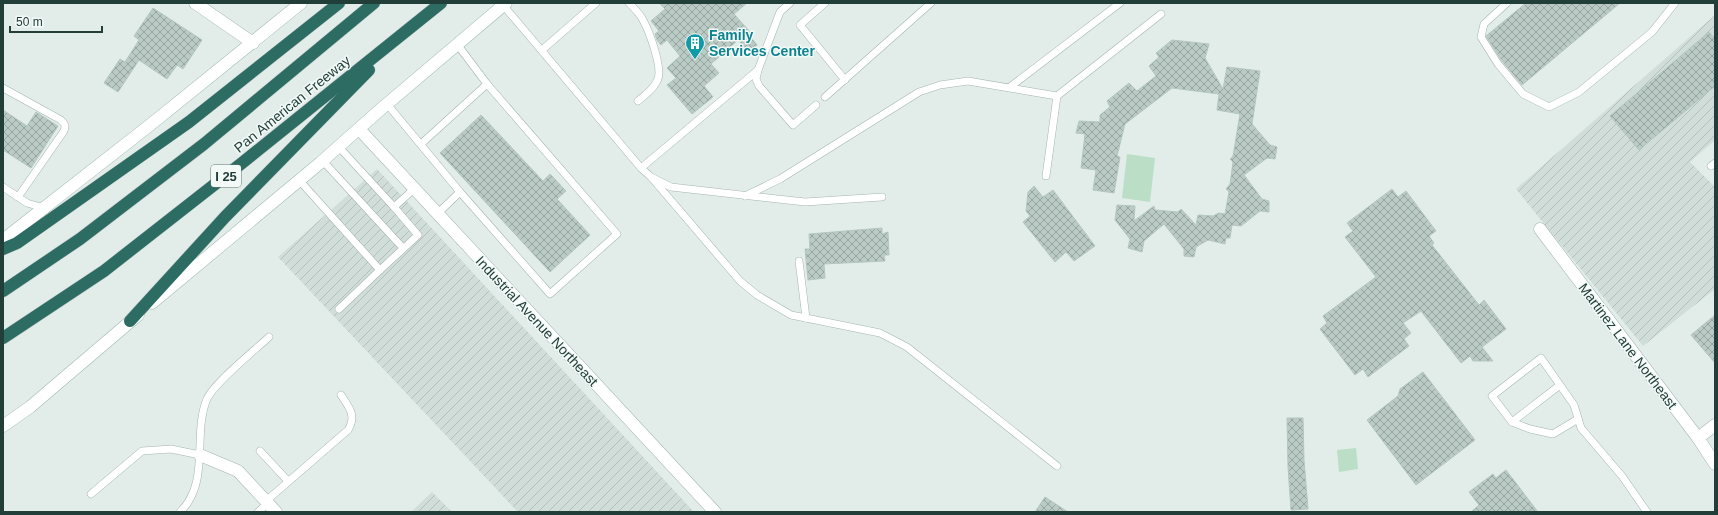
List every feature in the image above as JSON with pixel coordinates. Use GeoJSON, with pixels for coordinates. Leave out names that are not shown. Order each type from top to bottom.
{"type":"FeatureCollection","features":[{"type":"Feature","properties":{"kind":"highway"},"geometry":{"type":"LineString","coordinates":[[3,249],[18,243],[189,122],[339,3]]}},
{"type":"Feature","properties":{"kind":"highway","name":"Pan American Freeway"},"geometry":{"type":"LineString","coordinates":[[3,291],[80,239],[204,144],[374,3]]}},
{"type":"Feature","properties":{"kind":"highway","name":"Pan American Freeway"},"geometry":{"type":"LineString","coordinates":[[3,338],[104,271],[408,31],[441,3]]}},
{"type":"Feature","properties":{"kind":"highway"},"geometry":{"type":"LineString","coordinates":[[130,321],[225,217],[408,31]]}},
{"type":"Feature","properties":{"kind":"main road"},"geometry":{"type":"LineString","coordinates":[[195,3],[253,43]]}},
{"type":"Feature","properties":{"kind":"main road"},"geometry":{"type":"LineString","coordinates":[[3,240],[253,43],[301,3]]}},
{"type":"Feature","properties":{"kind":"main road"},"geometry":{"type":"LineString","coordinates":[[3,426],[30,407],[130,321],[299,180],[504,4]]}},
{"type":"Feature","properties":{"kind":"main road","name":"Industrial Avenue Northeast"},"geometry":{"type":"LineString","coordinates":[[358,129],[715,512]]}},
{"type":"Feature","properties":{"kind":"main road","name":"Martinez Lane Northeast"},"geometry":{"type":"LineString","coordinates":[[1540,230],[1698,438],[1715,464]]}},
{"type":"Feature","properties":{"kind":"main road"},"geometry":{"type":"LineString","coordinates":[[1698,438],[1715,425]]}},
{"type":"Feature","properties":{"kind":"main road"},"geometry":{"type":"LineString","coordinates":[[200,455],[238,471],[270,505]]}},
{"type":"Feature","properties":{"kind":"lane"},"geometry":{"type":"LineString","coordinates":[[542,50],[596,3]]}},
{"type":"Feature","properties":{"kind":"lane"},"geometry":{"type":"LineString","coordinates":[[629,3],[643,19],[657,58],[660,74],[658,81],[638,101]]}},
{"type":"Feature","properties":{"kind":"lane"},"geometry":{"type":"LineString","coordinates":[[790,3],[780,12],[756,79],[760,86],[793,124],[816,105]]}},
{"type":"Feature","properties":{"kind":"lane"},"geometry":{"type":"LineString","coordinates":[[825,3],[800,25],[845,80]]}},
{"type":"Feature","properties":{"kind":"lane"},"geometry":{"type":"LineString","coordinates":[[825,97],[931,3]]}},
{"type":"Feature","properties":{"kind":"lane"},"geometry":{"type":"LineString","coordinates":[[1010,88],[1120,3]]}},
{"type":"Feature","properties":{"kind":"lane"},"geometry":{"type":"LineString","coordinates":[[1507,3],[1484,24],[1481,37],[1498,64],[1523,94],[1549,107],[1580,92],[1652,32],[1675,3]]}},
{"type":"Feature","properties":{"kind":"lane"},"geometry":{"type":"LineString","coordinates":[[504,4],[641,168],[651,177],[740,281],[757,295],[791,315],[880,333],[907,347],[1057,466]]}},
{"type":"Feature","properties":{"kind":"lane"},"geometry":{"type":"LineString","coordinates":[[1046,176],[1057,96],[1161,14]]}},
{"type":"Feature","properties":{"kind":"lane"},"geometry":{"type":"LineString","coordinates":[[387,104],[460,192],[550,294],[617,234],[487,84],[457,44]]}},
{"type":"Feature","properties":{"kind":"lane"},"geometry":{"type":"LineString","coordinates":[[641,168],[758,70]]}},
{"type":"Feature","properties":{"kind":"lane"},"geometry":{"type":"LineString","coordinates":[[744,196],[780,179],[919,92],[940,85],[968,82],[1057,96]]}},
{"type":"Feature","properties":{"kind":"lane"},"geometry":{"type":"LineString","coordinates":[[421,144],[487,84]]}},
{"type":"Feature","properties":{"kind":"lane"},"geometry":{"type":"LineString","coordinates":[[3,88],[61,120],[64,123],[65,128],[18,197]]}},
{"type":"Feature","properties":{"kind":"lane"},"geometry":{"type":"LineString","coordinates":[[338,146],[418,235],[402,248],[339,309]]}},
{"type":"Feature","properties":{"kind":"lane"},"geometry":{"type":"LineString","coordinates":[[322,160],[402,248]]}},
{"type":"Feature","properties":{"kind":"lane"},"geometry":{"type":"LineString","coordinates":[[651,177],[671,187],[805,202],[882,197]]}},
{"type":"Feature","properties":{"kind":"lane"},"geometry":{"type":"LineString","coordinates":[[299,180],[380,270]]}},
{"type":"Feature","properties":{"kind":"lane"},"geometry":{"type":"LineString","coordinates":[[4,188],[27,203],[44,208]]}},
{"type":"Feature","properties":{"kind":"lane"},"geometry":{"type":"LineString","coordinates":[[394,207],[414,189]]}},
{"type":"Feature","properties":{"kind":"lane"},"geometry":{"type":"LineString","coordinates":[[437,214],[460,192]]}},
{"type":"Feature","properties":{"kind":"lane"},"geometry":{"type":"LineString","coordinates":[[800,261],[806,318]]}},
{"type":"Feature","properties":{"kind":"lane"},"geometry":{"type":"LineString","coordinates":[[180,512],[189,501],[195,489],[200,455],[202,418],[207,398],[217,386],[269,337]]}},
{"type":"Feature","properties":{"kind":"lane"},"geometry":{"type":"LineString","coordinates":[[1578,419],[1553,434],[1530,429],[1512,422],[1492,396],[1541,358],[1574,405],[1581,428],[1622,476],[1647,512]]}},
{"type":"Feature","properties":{"kind":"lane"},"geometry":{"type":"LineString","coordinates":[[1512,422],[1560,385]]}},
{"type":"Feature","properties":{"kind":"lane"},"geometry":{"type":"LineString","coordinates":[[258,512],[270,505],[288,481],[348,430],[351,425],[352,414],[341,395]]}},
{"type":"Feature","properties":{"kind":"lane"},"geometry":{"type":"LineString","coordinates":[[92,494],[142,451],[171,449],[200,455]]}},
{"type":"Feature","properties":{"kind":"lane"},"geometry":{"type":"LineString","coordinates":[[260,451],[288,481]]}},
{"type":"Feature","properties":{"kind":"shaded area"},"geometry":{"type":"Polygon","coordinates":[[[1715,15],[1715,140],[1690,162],[1715,187],[1715,289],[1643,346],[1516,189],[1715,15]]]}},
{"type":"Feature","properties":{"kind":"shaded area"},"geometry":{"type":"Polygon","coordinates":[[[377,169],[694,512],[518,512],[278,257],[377,169]]]}},
{"type":"Feature","properties":{"kind":"shaded area"},"geometry":{"type":"Polygon","coordinates":[[[432,492],[452,512],[411,512],[432,492]]]}},
{"type":"Feature","properties":{"kind":"green space"},"geometry":{"type":"Polygon","coordinates":[[[1127,154],[1155,158],[1150,202],[1122,198],[1127,154]]]}},
{"type":"Feature","properties":{"kind":"green space"},"geometry":{"type":"Polygon","coordinates":[[[1356,448],[1358,469],[1339,472],[1337,450],[1356,448]]]}},
{"type":"Feature","properties":{"kind":"building","name":"Family Services Center"},"geometry":{"type":"Polygon","coordinates":[[[659,3],[747,3],[734,14],[750,32],[748,34],[757,45],[749,52],[738,40],[711,64],[719,73],[704,86],[713,97],[692,114],[667,85],[676,78],[667,68],[680,56],[667,40],[661,45],[657,40],[655,34],[659,31],[651,21],[665,9],[659,3]]]}},
{"type":"Feature","properties":{"kind":"building"},"geometry":{"type":"Polygon","coordinates":[[[1526,3],[1620,3],[1522,85],[1502,61],[1486,36],[1526,3]]]}},
{"type":"Feature","properties":{"kind":"building"},"geometry":{"type":"Polygon","coordinates":[[[153,8],[202,40],[183,69],[177,65],[167,79],[139,60],[118,92],[104,83],[120,59],[125,62],[139,40],[134,36],[153,8]]]}},
{"type":"Feature","properties":{"kind":"building"},"geometry":{"type":"Polygon","coordinates":[[[1709,32],[1715,39],[1715,86],[1639,150],[1610,116],[1709,32]]]}},
{"type":"Feature","properties":{"kind":"building"},"geometry":{"type":"Polygon","coordinates":[[[1172,40],[1209,44],[1205,58],[1223,89],[1227,67],[1260,71],[1252,124],[1270,145],[1277,147],[1275,159],[1267,158],[1244,175],[1262,199],[1269,201],[1269,212],[1260,211],[1241,226],[1232,225],[1230,238],[1226,238],[1225,244],[1208,240],[1196,247],[1194,257],[1184,256],[1184,249],[1164,224],[1144,241],[1142,252],[1128,248],[1130,239],[1115,220],[1117,205],[1135,206],[1134,221],[1154,206],[1155,210],[1178,212],[1181,209],[1196,225],[1198,215],[1213,216],[1219,213],[1225,214],[1229,192],[1226,189],[1230,184],[1233,162],[1230,159],[1233,156],[1240,114],[1217,110],[1219,94],[1172,88],[1125,124],[1117,156],[1120,157],[1114,193],[1093,190],[1096,170],[1081,168],[1085,134],[1076,133],[1079,121],[1100,122],[1100,115],[1110,107],[1107,101],[1129,83],[1137,91],[1156,76],[1149,66],[1159,57],[1156,53],[1172,40]]]}},
{"type":"Feature","properties":{"kind":"building"},"geometry":{"type":"Polygon","coordinates":[[[3,110],[27,126],[36,112],[58,126],[31,168],[3,150],[3,110]]]}},
{"type":"Feature","properties":{"kind":"building"},"geometry":{"type":"Polygon","coordinates":[[[481,115],[543,181],[550,174],[566,191],[557,199],[590,235],[550,272],[440,153],[481,115]]]}},
{"type":"Feature","properties":{"kind":"building"},"geometry":{"type":"Polygon","coordinates":[[[1034,186],[1043,197],[1053,190],[1095,246],[1074,261],[1066,252],[1055,262],[1023,222],[1030,216],[1026,211],[1028,192],[1034,186]]]}},
{"type":"Feature","properties":{"kind":"building"},"geometry":{"type":"Polygon","coordinates":[[[1392,189],[1398,197],[1406,191],[1436,231],[1429,236],[1434,243],[1432,245],[1479,305],[1484,300],[1506,329],[1482,347],[1493,361],[1473,361],[1470,356],[1461,363],[1421,311],[1403,323],[1411,333],[1404,339],[1409,346],[1368,377],[1363,369],[1355,375],[1320,329],[1327,323],[1323,316],[1376,277],[1345,237],[1353,231],[1347,223],[1392,189]]]}},
{"type":"Feature","properties":{"kind":"building"},"geometry":{"type":"Polygon","coordinates":[[[882,228],[882,234],[888,232],[889,255],[884,255],[885,261],[824,264],[825,278],[808,280],[805,249],[810,249],[809,234],[882,228]]]}},
{"type":"Feature","properties":{"kind":"building"},"geometry":{"type":"Polygon","coordinates":[[[1715,315],[1715,363],[1691,335],[1715,315]]]}},
{"type":"Feature","properties":{"kind":"building"},"geometry":{"type":"Polygon","coordinates":[[[1423,372],[1475,440],[1416,485],[1367,420],[1398,396],[1400,389],[1423,372]]]}},
{"type":"Feature","properties":{"kind":"building"},"geometry":{"type":"Polygon","coordinates":[[[1287,418],[1303,418],[1304,460],[1308,509],[1291,510],[1287,418]]]}},
{"type":"Feature","properties":{"kind":"building"},"geometry":{"type":"Polygon","coordinates":[[[1506,470],[1538,512],[1471,512],[1479,505],[1469,492],[1493,474],[1496,478],[1506,470]]]}},
{"type":"Feature","properties":{"kind":"building"},"geometry":{"type":"Polygon","coordinates":[[[1045,497],[1068,512],[1035,512],[1045,497]]]}},
{"type":"Feature","properties":{"kind":"place","name":"Family Services Center"},"geometry":{"type":"Point","coordinates":[695,60]}}]}
